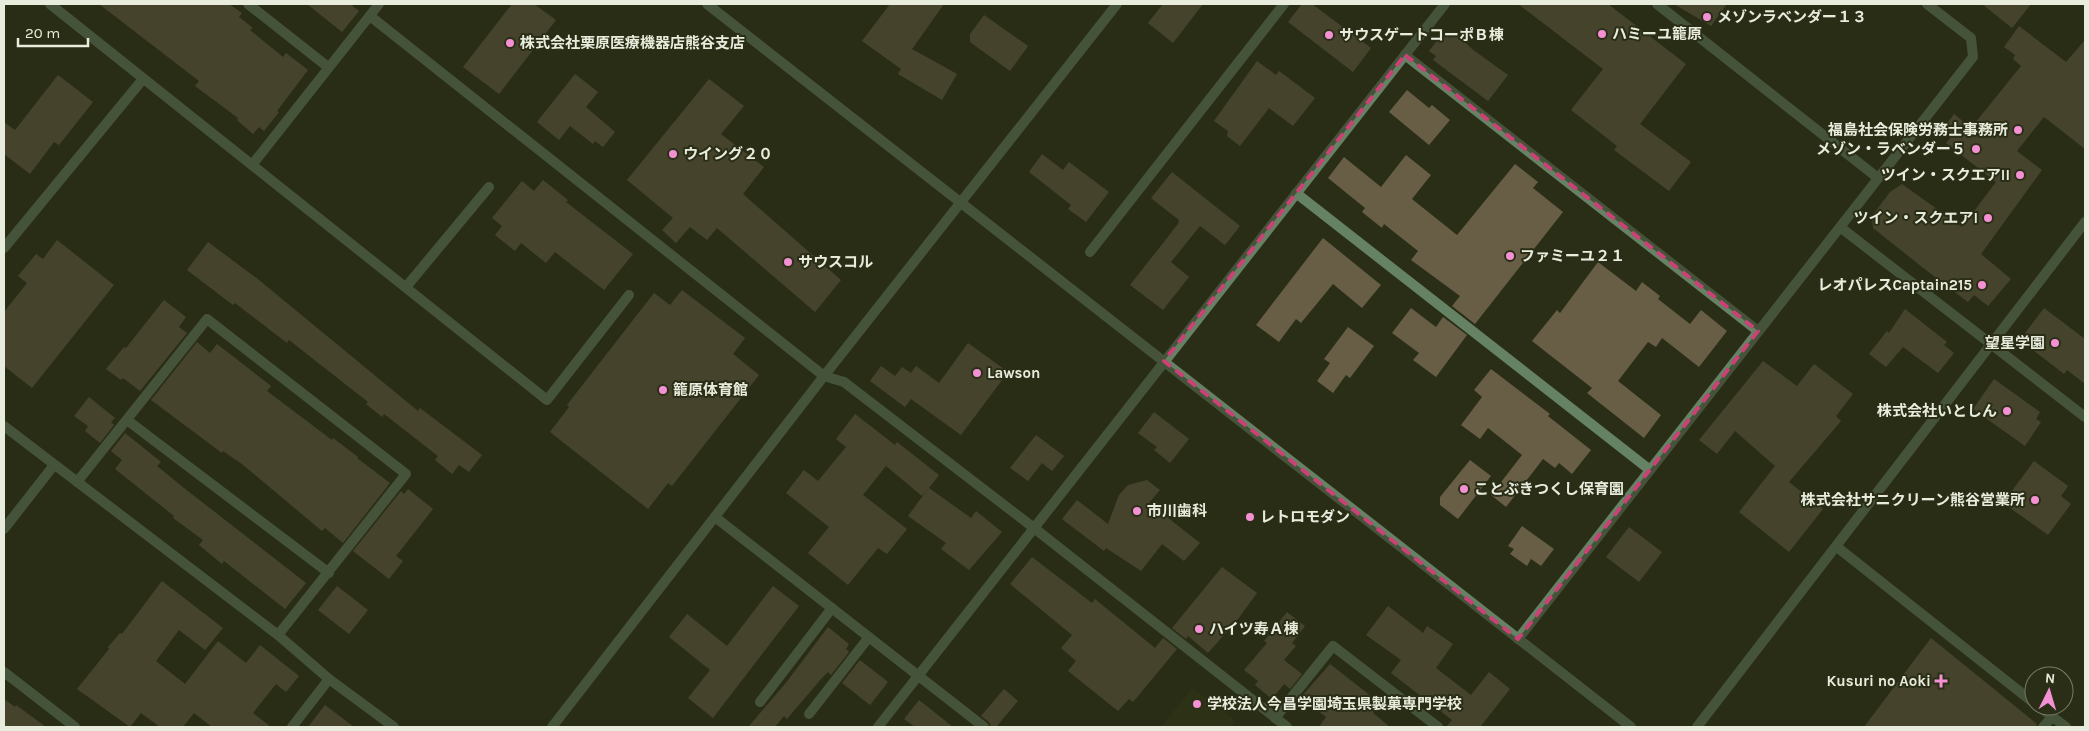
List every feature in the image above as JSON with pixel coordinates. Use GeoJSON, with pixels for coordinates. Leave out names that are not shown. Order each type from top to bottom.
{"type":"FeatureCollection","features":[{"type":"Feature","properties":{"kind":"street"},"geometry":{"type":"LineString","coordinates":[[50,4],[547,400],[630,295]]}},
{"type":"Feature","properties":{"kind":"street"},"geometry":{"type":"LineString","coordinates":[[248,4],[328,67]]}},
{"type":"Feature","properties":{"kind":"street"},"geometry":{"type":"LineString","coordinates":[[252,164],[379,4]]}},
{"type":"Feature","properties":{"kind":"street"},"geometry":{"type":"LineString","coordinates":[[707,4],[1632,727]]}},
{"type":"Feature","properties":{"kind":"street"},"geometry":{"type":"LineString","coordinates":[[552,727],[824,376],[1117,4]]}},
{"type":"Feature","properties":{"kind":"street"},"geometry":{"type":"LineString","coordinates":[[1090,252],[1284,4]]}},
{"type":"Feature","properties":{"kind":"street"},"geometry":{"type":"LineString","coordinates":[[878,727],[1445,4]]}},
{"type":"Feature","properties":{"kind":"street"},"geometry":{"type":"LineString","coordinates":[[1657,4],[1878,178]]}},
{"type":"Feature","properties":{"kind":"street"},"geometry":{"type":"LineString","coordinates":[[1518,639],[1973,57],[1971,38],[1927,4]]}},
{"type":"Feature","properties":{"kind":"street"},"geometry":{"type":"LineString","coordinates":[[370,16],[824,376],[844,382],[1034,528],[1287,727]]}},
{"type":"Feature","properties":{"kind":"street"},"geometry":{"type":"LineString","coordinates":[[1405,55],[1758,332]]}},
{"type":"Feature","properties":{"kind":"street"},"geometry":{"type":"LineString","coordinates":[[4,248],[143,79]]}},
{"type":"Feature","properties":{"kind":"street"},"geometry":{"type":"LineString","coordinates":[[406,287],[489,187]]}},
{"type":"Feature","properties":{"kind":"street"},"geometry":{"type":"LineString","coordinates":[[1296,193],[1650,470]]}},
{"type":"Feature","properties":{"kind":"street"},"geometry":{"type":"LineString","coordinates":[[1697,727],[2085,222]]}},
{"type":"Feature","properties":{"kind":"street"},"geometry":{"type":"LineString","coordinates":[[1840,227],[2085,417]]}},
{"type":"Feature","properties":{"kind":"street"},"geometry":{"type":"LineString","coordinates":[[76,482],[128,420],[206,319],[406,474],[278,635]]}},
{"type":"Feature","properties":{"kind":"street"},"geometry":{"type":"LineString","coordinates":[[128,420],[329,573]]}},
{"type":"Feature","properties":{"kind":"street"},"geometry":{"type":"LineString","coordinates":[[4,426],[278,635],[329,679],[394,727]]}},
{"type":"Feature","properties":{"kind":"street"},"geometry":{"type":"LineString","coordinates":[[4,529],[54,465]]}},
{"type":"Feature","properties":{"kind":"street"},"geometry":{"type":"LineString","coordinates":[[715,517],[984,727]]}},
{"type":"Feature","properties":{"kind":"street"},"geometry":{"type":"LineString","coordinates":[[1837,547],[2024,695]]}},
{"type":"Feature","properties":{"kind":"street"},"geometry":{"type":"LineString","coordinates":[[760,702],[832,608]]}},
{"type":"Feature","properties":{"kind":"street"},"geometry":{"type":"LineString","coordinates":[[809,714],[869,637]]}},
{"type":"Feature","properties":{"kind":"street"},"geometry":{"type":"LineString","coordinates":[[1275,718],[1333,646],[1438,727]]}},
{"type":"Feature","properties":{"kind":"street"},"geometry":{"type":"LineString","coordinates":[[4,672],[75,727]]}},
{"type":"Feature","properties":{"kind":"street"},"geometry":{"type":"LineString","coordinates":[[292,727],[329,679]]}},
{"type":"Feature","properties":{"kind":"street"},"geometry":{"type":"LineString","coordinates":[[2043,727],[2052,717],[2066,727]]}},
{"type":"Feature","properties":{"kind":"highlighted area"},"geometry":{"type":"Polygon","coordinates":[[[1405,55],[1758,331],[1518,639],[1164,361],[1405,55]]]}},
{"type":"Feature","properties":{"kind":"shaded area","name":"学校法人今昌学園埼玉県製菓専門学校"},"geometry":{"type":"Polygon","coordinates":[[[1192,688],[1235,720],[1230,727],[1161,727],[1192,688]]]}},
{"type":"Feature","properties":{"kind":"building"},"geometry":{"type":"Polygon","coordinates":[[[99,4],[229,4],[242,13],[239,17],[253,28],[250,30],[283,57],[286,53],[308,70],[264,131],[259,127],[253,134],[237,120],[238,118],[195,86],[199,81],[99,4]]]}},
{"type":"Feature","properties":{"kind":"building"},"geometry":{"type":"Polygon","coordinates":[[[307,4],[350,4],[359,11],[342,32],[307,4]]]}},
{"type":"Feature","properties":{"kind":"building","name":"株式会社栗原医療機器店熊谷支店"},"geometry":{"type":"Polygon","coordinates":[[[512,4],[534,4],[556,20],[499,94],[463,67],[512,4]]]}},
{"type":"Feature","properties":{"kind":"building"},"geometry":{"type":"Polygon","coordinates":[[[890,4],[944,4],[912,49],[957,74],[942,100],[898,74],[901,69],[862,41],[890,4]]]}},
{"type":"Feature","properties":{"kind":"building"},"geometry":{"type":"Polygon","coordinates":[[[1163,4],[1203,4],[1173,43],[1148,23],[1163,4]]]}},
{"type":"Feature","properties":{"kind":"building","name":"サウスゲートコーポＢ棟"},"geometry":{"type":"Polygon","coordinates":[[[1302,4],[1312,4],[1371,48],[1353,72],[1288,22],[1302,4]]]}},
{"type":"Feature","properties":{"kind":"building"},"geometry":{"type":"Polygon","coordinates":[[[1518,4],[1608,4],[1686,64],[1640,124],[1691,162],[1669,191],[1614,150],[1617,146],[1571,110],[1603,69],[1518,4]]]}},
{"type":"Feature","properties":{"kind":"building","name":"メゾンラベンダー１３"},"geometry":{"type":"Polygon","coordinates":[[[1674,4],[1727,4],[1711,26],[1674,4]]]}},
{"type":"Feature","properties":{"kind":"building"},"geometry":{"type":"Polygon","coordinates":[[[1982,4],[2031,4],[2012,28],[1982,4]]]}},
{"type":"Feature","properties":{"kind":"building"},"geometry":{"type":"Polygon","coordinates":[[[984,15],[1028,46],[1010,71],[970,42],[970,34],[984,15]]]}},
{"type":"Feature","properties":{"kind":"building"},"geometry":{"type":"Polygon","coordinates":[[[2019,26],[2066,62],[2085,40],[2085,149],[2044,117],[2017,151],[2042,170],[1981,254],[2011,279],[1988,306],[1974,295],[1968,302],[1922,267],[1873,228],[1872,216],[1890,192],[1902,184],[1962,227],[1996,182],[1946,143],[1952,136],[1943,129],[1954,114],[1971,128],[2021,66],[2013,59],[2015,55],[2004,47],[2019,26]]]}},
{"type":"Feature","properties":{"kind":"building"},"geometry":{"type":"Polygon","coordinates":[[[1454,32],[1472,49],[1508,75],[1488,101],[1433,60],[1436,56],[1429,51],[1443,33],[1450,38],[1454,32]]]}},
{"type":"Feature","properties":{"kind":"building"},"geometry":{"type":"Polygon","coordinates":[[[1257,61],[1276,75],[1279,71],[1315,98],[1293,126],[1269,108],[1240,146],[1227,136],[1228,131],[1214,121],[1257,61]]]}},
{"type":"Feature","properties":{"kind":"building"},"geometry":{"type":"Polygon","coordinates":[[[575,74],[598,92],[586,107],[615,132],[603,147],[595,141],[593,144],[570,126],[559,140],[537,122],[575,74]]]}},
{"type":"Feature","properties":{"kind":"building"},"geometry":{"type":"Polygon","coordinates":[[[58,75],[93,102],[59,145],[54,142],[30,174],[4,154],[4,122],[15,130],[58,75]]]}},
{"type":"Feature","properties":{"kind":"building"},"geometry":{"type":"Polygon","coordinates":[[[709,79],[744,106],[721,134],[764,167],[743,194],[841,280],[815,312],[717,228],[707,240],[690,227],[676,243],[662,230],[673,218],[627,180],[709,79]]]}},
{"type":"Feature","properties":{"kind":"building"},"geometry":{"type":"Polygon","coordinates":[[[1407,90],[1429,108],[1432,105],[1450,120],[1429,145],[1389,112],[1407,90]]]}},
{"type":"Feature","properties":{"kind":"building"},"geometry":{"type":"Polygon","coordinates":[[[1042,154],[1063,170],[1069,162],[1109,192],[1086,222],[1068,209],[1071,205],[1029,172],[1042,154]]]}},
{"type":"Feature","properties":{"kind":"building"},"geometry":{"type":"Polygon","coordinates":[[[1406,155],[1431,175],[1412,199],[1457,235],[1515,164],[1538,182],[1533,188],[1563,212],[1475,324],[1452,306],[1460,296],[1411,260],[1418,251],[1384,224],[1382,228],[1362,212],[1365,208],[1328,178],[1344,157],[1381,187],[1406,155]]]}},
{"type":"Feature","properties":{"kind":"building"},"geometry":{"type":"Polygon","coordinates":[[[1172,172],[1240,226],[1225,245],[1200,226],[1171,262],[1189,277],[1163,310],[1130,285],[1178,224],[1179,220],[1151,198],[1172,172]]]}},
{"type":"Feature","properties":{"kind":"building"},"geometry":{"type":"Polygon","coordinates":[[[543,180],[568,200],[566,202],[633,254],[604,290],[555,252],[546,263],[521,243],[515,251],[495,235],[502,226],[492,218],[522,181],[534,191],[543,180]]]}},
{"type":"Feature","properties":{"kind":"building"},"geometry":{"type":"Polygon","coordinates":[[[1323,238],[1381,285],[1362,308],[1333,284],[1301,323],[1296,319],[1279,342],[1256,325],[1323,238]]]}},
{"type":"Feature","properties":{"kind":"building"},"geometry":{"type":"Polygon","coordinates":[[[57,240],[114,285],[32,388],[4,366],[4,312],[27,283],[18,276],[36,254],[43,259],[57,240]]]}},
{"type":"Feature","properties":{"kind":"building"},"geometry":{"type":"Polygon","coordinates":[[[208,242],[259,280],[418,411],[420,408],[482,455],[469,472],[459,465],[452,474],[435,460],[438,456],[384,414],[382,417],[366,404],[368,402],[289,340],[287,343],[235,303],[233,305],[187,270],[208,242]]]}},
{"type":"Feature","properties":{"kind":"building"},"geometry":{"type":"Polygon","coordinates":[[[1598,262],[1636,291],[1642,282],[1660,296],[1658,299],[1690,324],[1701,310],[1727,331],[1699,367],[1662,338],[1656,347],[1648,342],[1618,381],[1661,415],[1644,438],[1587,393],[1592,388],[1532,341],[1557,310],[1560,313],[1598,262]]]}},
{"type":"Feature","properties":{"kind":"building","name":"籠原体育館"},"geometry":{"type":"Polygon","coordinates":[[[682,290],[745,338],[733,354],[759,375],[672,486],[668,483],[648,509],[550,432],[569,407],[567,405],[654,293],[670,305],[682,290]]]}},
{"type":"Feature","properties":{"kind":"building"},"geometry":{"type":"Polygon","coordinates":[[[164,300],[186,317],[179,327],[187,333],[140,391],[123,378],[121,380],[106,369],[124,347],[126,348],[164,300]]]}},
{"type":"Feature","properties":{"kind":"building"},"geometry":{"type":"Polygon","coordinates":[[[1411,308],[1436,327],[1443,317],[1467,335],[1436,377],[1413,360],[1419,353],[1392,333],[1411,308]]]}},
{"type":"Feature","properties":{"kind":"building","name":"望星学園"},"geometry":{"type":"Polygon","coordinates":[[[2044,308],[2085,339],[2085,384],[2067,370],[2064,374],[2020,340],[2044,308]]]}},
{"type":"Feature","properties":{"kind":"building"},"geometry":{"type":"Polygon","coordinates":[[[1905,309],[1947,342],[1944,345],[1954,353],[1938,373],[1903,347],[1886,367],[1869,354],[1887,331],[1889,333],[1905,309]]]}},
{"type":"Feature","properties":{"kind":"building"},"geometry":{"type":"Polygon","coordinates":[[[1348,327],[1374,346],[1350,378],[1346,375],[1333,393],[1317,381],[1330,363],[1324,359],[1348,327]]]}},
{"type":"Feature","properties":{"kind":"building"},"geometry":{"type":"Polygon","coordinates":[[[197,342],[210,353],[217,344],[271,386],[267,391],[332,440],[333,438],[390,483],[343,543],[325,528],[322,531],[242,464],[223,451],[222,453],[151,400],[197,342]]]}},
{"type":"Feature","properties":{"kind":"building"},"geometry":{"type":"Polygon","coordinates":[[[968,343],[1008,372],[961,435],[911,399],[905,407],[870,381],[881,366],[895,376],[902,367],[911,373],[916,366],[939,383],[968,343]]]}},
{"type":"Feature","properties":{"kind":"building"},"geometry":{"type":"Polygon","coordinates":[[[1763,361],[1797,386],[1814,364],[1853,394],[1836,416],[1841,421],[1789,482],[1823,509],[1789,552],[1739,512],[1775,466],[1735,431],[1717,454],[1699,440],[1763,361]]]}},
{"type":"Feature","properties":{"kind":"building"},"geometry":{"type":"Polygon","coordinates":[[[1491,369],[1550,414],[1548,416],[1591,450],[1572,474],[1559,463],[1555,468],[1543,459],[1506,507],[1491,495],[1522,455],[1488,428],[1480,439],[1461,425],[1482,397],[1474,390],[1491,369]]]}},
{"type":"Feature","properties":{"kind":"building","name":"株式会社いとしん"},"geometry":{"type":"Polygon","coordinates":[[[1994,379],[2040,412],[2036,419],[2041,422],[2025,446],[1973,409],[1994,379]]]}},
{"type":"Feature","properties":{"kind":"building"},"geometry":{"type":"Polygon","coordinates":[[[89,397],[115,418],[111,422],[114,425],[100,443],[85,431],[88,426],[74,416],[89,397]]]}},
{"type":"Feature","properties":{"kind":"building"},"geometry":{"type":"Polygon","coordinates":[[[1154,412],[1189,439],[1170,463],[1154,450],[1157,447],[1138,433],[1154,412]]]}},
{"type":"Feature","properties":{"kind":"building"},"geometry":{"type":"Polygon","coordinates":[[[855,414],[895,445],[897,442],[939,475],[929,488],[971,518],[976,511],[1002,532],[969,570],[941,549],[946,543],[908,516],[927,490],[922,496],[886,466],[863,495],[907,529],[887,554],[878,548],[848,585],[808,553],[829,527],[786,493],[804,470],[818,481],[846,447],[836,439],[855,414]]]}},
{"type":"Feature","properties":{"kind":"building"},"geometry":{"type":"Polygon","coordinates":[[[125,433],[161,462],[157,466],[306,583],[285,609],[224,561],[222,564],[199,545],[203,540],[173,518],[174,516],[115,469],[122,460],[111,451],[125,433]]]}},
{"type":"Feature","properties":{"kind":"building"},"geometry":{"type":"Polygon","coordinates":[[[1036,435],[1064,456],[1052,471],[1042,463],[1028,481],[1010,468],[1036,435]]]}},
{"type":"Feature","properties":{"kind":"building","name":"ことぶきつくし保育園"},"geometry":{"type":"Polygon","coordinates":[[[1470,460],[1491,476],[1458,519],[1440,505],[1440,497],[1470,460]]]}},
{"type":"Feature","properties":{"kind":"building","name":"株式会社サニクリーン熊谷営業所"},"geometry":{"type":"Polygon","coordinates":[[[2034,461],[2068,486],[2061,496],[2071,504],[2048,535],[2003,503],[2034,461]]]}},
{"type":"Feature","properties":{"kind":"building"},"geometry":{"type":"Polygon","coordinates":[[[1147,480],[1160,490],[1149,503],[1200,543],[1184,561],[1162,544],[1141,571],[1106,548],[1104,551],[1062,519],[1077,500],[1108,524],[1119,495],[1128,485],[1147,480]]]}},
{"type":"Feature","properties":{"kind":"building"},"geometry":{"type":"Polygon","coordinates":[[[408,489],[433,509],[396,556],[403,561],[389,579],[353,551],[401,491],[404,494],[408,489]]]}},
{"type":"Feature","properties":{"kind":"building"},"geometry":{"type":"Polygon","coordinates":[[[1522,526],[1554,549],[1541,566],[1531,559],[1527,566],[1510,554],[1514,549],[1508,546],[1522,526]]]}},
{"type":"Feature","properties":{"kind":"building"},"geometry":{"type":"Polygon","coordinates":[[[1629,527],[1662,552],[1639,582],[1606,557],[1629,527]]]}},
{"type":"Feature","properties":{"kind":"building"},"geometry":{"type":"Polygon","coordinates":[[[1032,557],[1092,603],[1095,599],[1155,648],[1163,638],[1177,649],[1133,702],[1129,699],[1118,711],[1068,671],[1076,661],[1061,648],[1072,635],[1010,584],[1032,557]]]}},
{"type":"Feature","properties":{"kind":"building"},"geometry":{"type":"Polygon","coordinates":[[[1222,567],[1257,593],[1238,619],[1208,653],[1188,636],[1186,639],[1172,628],[1222,567]]]}},
{"type":"Feature","properties":{"kind":"building"},"geometry":{"type":"Polygon","coordinates":[[[162,581],[223,628],[205,650],[179,630],[156,661],[185,684],[218,641],[246,663],[260,645],[299,676],[286,692],[276,684],[253,713],[271,727],[212,727],[194,713],[183,727],[160,727],[141,713],[130,727],[77,689],[109,649],[108,647],[120,633],[122,634],[162,581]]]}},
{"type":"Feature","properties":{"kind":"building"},"geometry":{"type":"Polygon","coordinates":[[[337,586],[368,610],[349,634],[318,610],[337,586]]]}},
{"type":"Feature","properties":{"kind":"building"},"geometry":{"type":"Polygon","coordinates":[[[773,586],[799,606],[713,718],[688,698],[710,670],[669,637],[687,614],[727,646],[773,586]]]}},
{"type":"Feature","properties":{"kind":"building"},"geometry":{"type":"Polygon","coordinates":[[[1388,606],[1423,633],[1427,626],[1453,644],[1436,668],[1471,695],[1489,672],[1510,689],[1480,727],[1446,727],[1452,720],[1391,673],[1401,660],[1366,635],[1388,606]]]}},
{"type":"Feature","properties":{"kind":"building"},"geometry":{"type":"Polygon","coordinates":[[[1287,612],[1305,626],[1292,643],[1296,646],[1284,660],[1302,674],[1290,689],[1284,684],[1272,699],[1255,685],[1258,681],[1244,670],[1267,643],[1264,641],[1287,612]]]}},
{"type":"Feature","properties":{"kind":"building"},"geometry":{"type":"Polygon","coordinates":[[[828,627],[849,644],[846,649],[849,652],[831,675],[828,672],[787,719],[784,716],[775,727],[748,727],[785,684],[828,627]]]}},
{"type":"Feature","properties":{"kind":"building","name":"Kusuri no Aoki"},"geometry":{"type":"Polygon","coordinates":[[[1931,638],[2024,713],[2024,716],[2027,716],[2037,724],[2036,727],[1864,727],[1931,638]]]}},
{"type":"Feature","properties":{"kind":"building"},"geometry":{"type":"Polygon","coordinates":[[[860,660],[888,682],[870,705],[842,683],[860,660]]]}},
{"type":"Feature","properties":{"kind":"building"},"geometry":{"type":"Polygon","coordinates":[[[1330,664],[1381,704],[1373,713],[1390,727],[1319,727],[1326,717],[1301,697],[1330,664]]]}},
{"type":"Feature","properties":{"kind":"building"},"geometry":{"type":"Polygon","coordinates":[[[1004,689],[1018,701],[996,727],[991,727],[989,722],[981,716],[1004,689]]]}},
{"type":"Feature","properties":{"kind":"building"},"geometry":{"type":"Polygon","coordinates":[[[4,699],[15,707],[16,705],[46,727],[4,727],[4,699]]]}},
{"type":"Feature","properties":{"kind":"building"},"geometry":{"type":"Polygon","coordinates":[[[919,700],[953,727],[915,727],[904,719],[919,700]]]}},
{"type":"Feature","properties":{"kind":"building"},"geometry":{"type":"Polygon","coordinates":[[[325,705],[354,727],[308,727],[325,705]]]}},
{"type":"Feature","properties":{"kind":"place","name":"メゾンラベンダー１３"},"geometry":{"type":"Point","coordinates":[1707,17]}},
{"type":"Feature","properties":{"kind":"place","name":"ハミーユ籠原"},"geometry":{"type":"Point","coordinates":[1602,34]}},
{"type":"Feature","properties":{"kind":"place","name":"サウスゲートコーポＢ棟"},"geometry":{"type":"Point","coordinates":[1329,35]}},
{"type":"Feature","properties":{"kind":"place","name":"株式会社栗原医療機器店熊谷支店"},"geometry":{"type":"Point","coordinates":[510,43]}},
{"type":"Feature","properties":{"kind":"place","name":"福島社会保険労務士事務所"},"geometry":{"type":"Point","coordinates":[2018,130]}},
{"type":"Feature","properties":{"kind":"place","name":"メゾン・ラベンダー５"},"geometry":{"type":"Point","coordinates":[1976,149]}},
{"type":"Feature","properties":{"kind":"place","name":"ウイング２０"},"geometry":{"type":"Point","coordinates":[673,154]}},
{"type":"Feature","properties":{"kind":"place","name":"ツイン・スクエアII"},"geometry":{"type":"Point","coordinates":[2020,175]}},
{"type":"Feature","properties":{"kind":"place","name":"ツイン・スクエアI"},"geometry":{"type":"Point","coordinates":[1988,218]}},
{"type":"Feature","properties":{"kind":"place","name":"ファミーユ２１"},"geometry":{"type":"Point","coordinates":[1510,256]}},
{"type":"Feature","properties":{"kind":"place","name":"サウスコル"},"geometry":{"type":"Point","coordinates":[788,262]}},
{"type":"Feature","properties":{"kind":"place","name":"レオパレスCaptain215"},"geometry":{"type":"Point","coordinates":[1982,285]}},
{"type":"Feature","properties":{"kind":"place","name":"望星学園"},"geometry":{"type":"Point","coordinates":[2055,343]}},
{"type":"Feature","properties":{"kind":"place","name":"Lawson"},"geometry":{"type":"Point","coordinates":[977,373]}},
{"type":"Feature","properties":{"kind":"place","name":"籠原体育館"},"geometry":{"type":"Point","coordinates":[663,390]}},
{"type":"Feature","properties":{"kind":"place","name":"株式会社いとしん"},"geometry":{"type":"Point","coordinates":[2007,411]}},
{"type":"Feature","properties":{"kind":"place","name":"ことぶきつくし保育園"},"geometry":{"type":"Point","coordinates":[1464,489]}},
{"type":"Feature","properties":{"kind":"place","name":"株式会社サニクリーン熊谷営業所"},"geometry":{"type":"Point","coordinates":[2035,500]}},
{"type":"Feature","properties":{"kind":"place","name":"市川歯科"},"geometry":{"type":"Point","coordinates":[1137,511]}},
{"type":"Feature","properties":{"kind":"place","name":"レトロモダン"},"geometry":{"type":"Point","coordinates":[1250,517]}},
{"type":"Feature","properties":{"kind":"place","name":"ハイツ寿Ａ棟"},"geometry":{"type":"Point","coordinates":[1199,629]}},
{"type":"Feature","properties":{"kind":"place","name":"Kusuri no Aoki"},"geometry":{"type":"Point","coordinates":[1941,681]}},
{"type":"Feature","properties":{"kind":"place","name":"学校法人今昌学園埼玉県製菓専門学校"},"geometry":{"type":"Point","coordinates":[1197,704]}}]}
